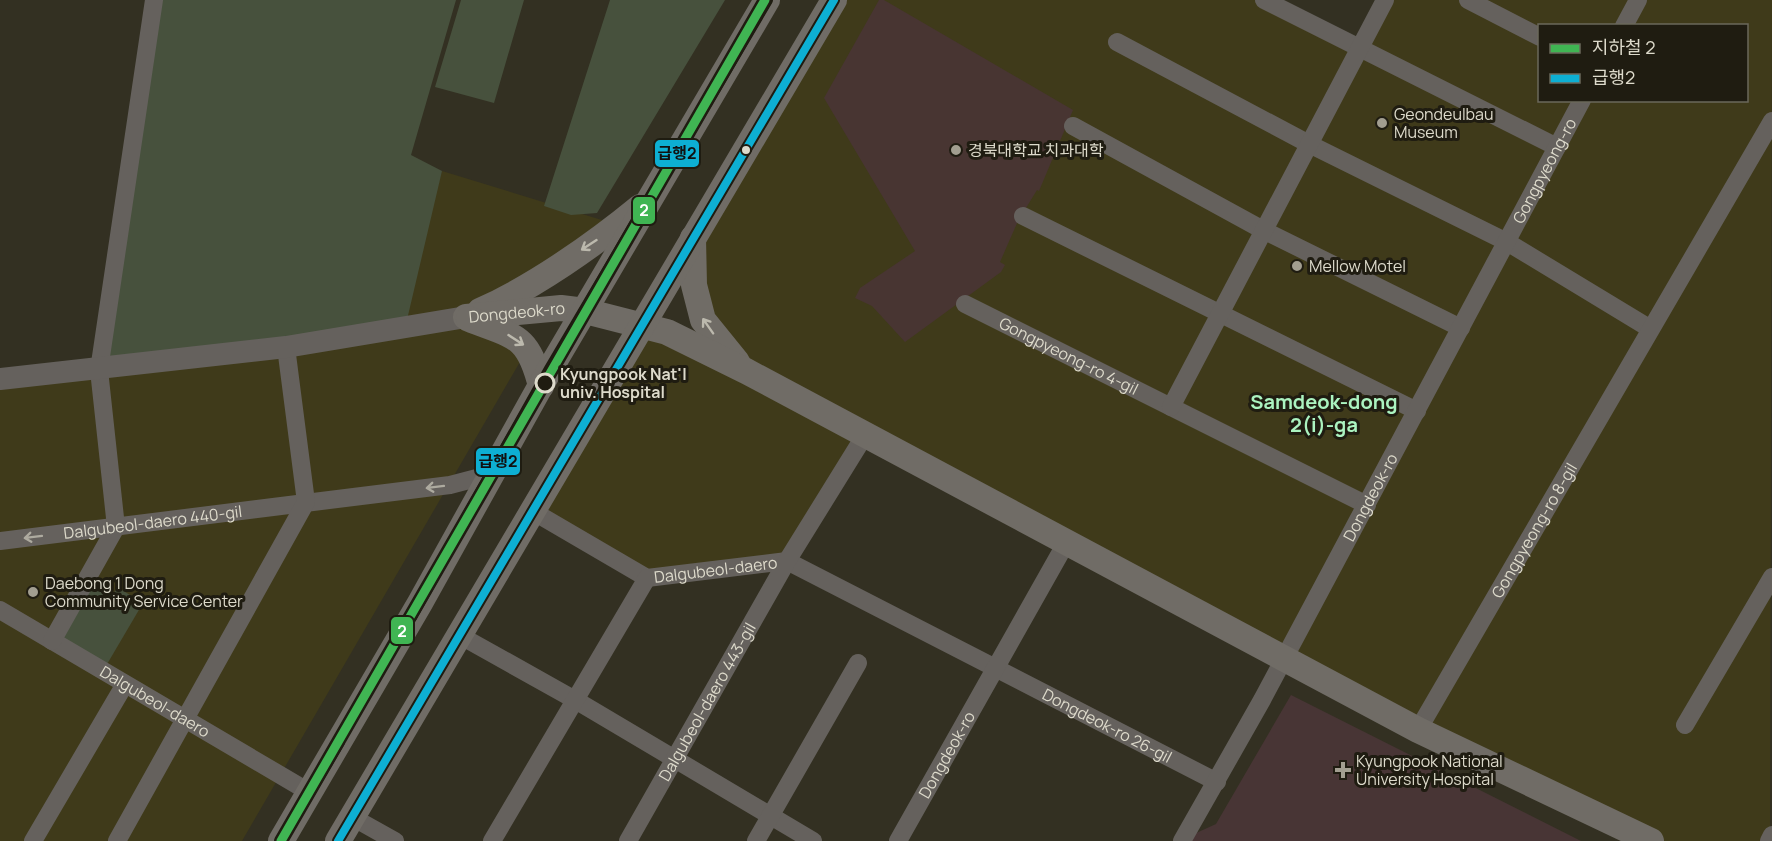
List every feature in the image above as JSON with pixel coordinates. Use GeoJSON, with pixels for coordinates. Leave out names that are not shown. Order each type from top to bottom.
{"type":"FeatureCollection","features":[{"type":"Feature","properties":{"kind":"main road"},"geometry":{"type":"LineString","coordinates":[[280,841],[541,386],[767,0]]}},
{"type":"Feature","properties":{"kind":"main road"},"geometry":{"type":"LineString","coordinates":[[338,841],[834,0]]}},
{"type":"Feature","properties":{"kind":"main road"},"geometry":{"type":"LineString","coordinates":[[466,317],[503,301],[592,244],[652,197]]}},
{"type":"Feature","properties":{"kind":"main road"},"geometry":{"type":"LineString","coordinates":[[693,238],[694,285],[703,320],[746,371]]}},
{"type":"Feature","properties":{"kind":"main road","name":"Dongdeok-ro"},"geometry":{"type":"LineString","coordinates":[[466,317],[561,308],[585,311],[640,327],[667,332],[746,371],[1418,730],[1651,841]]}},
{"type":"Feature","properties":{"kind":"main road"},"geometry":{"type":"LineString","coordinates":[[466,317],[514,337],[528,348],[534,359],[541,386]]}},
{"type":"Feature","properties":{"kind":"street"},"geometry":{"type":"LineString","coordinates":[[52,641],[116,526],[99,370],[154,0]]}},
{"type":"Feature","properties":{"kind":"street"},"geometry":{"type":"LineString","coordinates":[[1264,0],[1557,147]]}},
{"type":"Feature","properties":{"kind":"street"},"geometry":{"type":"LineString","coordinates":[[1171,407],[1385,0]]}},
{"type":"Feature","properties":{"kind":"street"},"geometry":{"type":"LineString","coordinates":[[1468,0],[1538,36]]}},
{"type":"Feature","properties":{"kind":"street"},"geometry":{"type":"LineString","coordinates":[[1625,24],[1638,0]]}},
{"type":"Feature","properties":{"kind":"street"},"geometry":{"type":"LineString","coordinates":[[1117,42],[1309,144],[1507,242],[1649,328]]}},
{"type":"Feature","properties":{"kind":"street","name":"Gongpyeong-ro"},"geometry":{"type":"LineString","coordinates":[[1507,242],[1581,102]]}},
{"type":"Feature","properties":{"kind":"street","name":"Gongpyeong-ro 8-gil"},"geometry":{"type":"LineString","coordinates":[[1418,730],[1649,328],[1772,121]]}},
{"type":"Feature","properties":{"kind":"street"},"geometry":{"type":"LineString","coordinates":[[1073,126],[1263,230],[1461,328]]}},
{"type":"Feature","properties":{"kind":"street"},"geometry":{"type":"LineString","coordinates":[[1023,216],[1416,411]]}},
{"type":"Feature","properties":{"kind":"street","name":"Dongdeok-ro"},"geometry":{"type":"LineString","coordinates":[[1284,659],[1507,242]]}},
{"type":"Feature","properties":{"kind":"street","name":"Gongpyeong-ro 4-gil"},"geometry":{"type":"LineString","coordinates":[[965,304],[1366,505]]}},
{"type":"Feature","properties":{"kind":"street","name":"Dongdeok-ro"},"geometry":{"type":"LineString","coordinates":[[0,379],[99,370],[286,347],[466,317]]}},
{"type":"Feature","properties":{"kind":"street"},"geometry":{"type":"LineString","coordinates":[[117,841],[306,502],[286,347]]}},
{"type":"Feature","properties":{"kind":"street"},"geometry":{"type":"LineString","coordinates":[[787,561],[865,435]]}},
{"type":"Feature","properties":{"kind":"street","name":"Dalgubeol-daero 440-gil"},"geometry":{"type":"LineString","coordinates":[[0,541],[450,485],[492,474]]}},
{"type":"Feature","properties":{"kind":"street","name":"Dalgubeol-daero"},"geometry":{"type":"LineString","coordinates":[[534,512],[647,578],[787,561],[997,670]]}},
{"type":"Feature","properties":{"kind":"street","name":"Dongdeok-ro"},"geometry":{"type":"LineString","coordinates":[[898,841],[997,670],[1066,543]]}},
{"type":"Feature","properties":{"kind":"street","name":"Dalgubeol-daero 443-gil"},"geometry":{"type":"LineString","coordinates":[[628,841],[673,758],[787,561]]}},
{"type":"Feature","properties":{"kind":"street"},"geometry":{"type":"LineString","coordinates":[[1684,725],[1772,577]]}},
{"type":"Feature","properties":{"kind":"street"},"geometry":{"type":"LineString","coordinates":[[492,841],[577,701],[647,578]]}},
{"type":"Feature","properties":{"kind":"street","name":"Dalgubeol-daero"},"geometry":{"type":"LineString","coordinates":[[0,610],[309,792]]}},
{"type":"Feature","properties":{"kind":"street"},"geometry":{"type":"LineString","coordinates":[[459,635],[577,701],[813,841]]}},
{"type":"Feature","properties":{"kind":"street"},"geometry":{"type":"LineString","coordinates":[[1182,841],[1284,659]]}},
{"type":"Feature","properties":{"kind":"street"},"geometry":{"type":"LineString","coordinates":[[756,841],[858,663]]}},
{"type":"Feature","properties":{"kind":"street","name":"Dongdeok-ro 26-gil"},"geometry":{"type":"LineString","coordinates":[[997,670],[1217,782]]}},
{"type":"Feature","properties":{"kind":"street"},"geometry":{"type":"LineString","coordinates":[[33,841],[125,684]]}},
{"type":"Feature","properties":{"kind":"street"},"geometry":{"type":"LineString","coordinates":[[352,818],[395,841]]}},
{"type":"Feature","properties":{"kind":"street"},"geometry":{"type":"LineString","coordinates":[[1769,841],[1772,835]]}},
{"type":"Feature","properties":{"kind":"shaded area"},"geometry":{"type":"Polygon","coordinates":[[[834,0],[1265,0],[1360,48],[1385,0],[1772,0],[1770,841],[1651,841],[865,435],[787,561],[647,578],[534,512],[640,327],[716,337],[693,238],[834,0]]]}},
{"type":"Feature","properties":{"kind":"shaded area","name":"경북대학교 치과대학"},"geometry":{"type":"Polygon","coordinates":[[[879,0],[884,0],[1073,110],[1039,191],[1037,190],[1018,221],[1000,262],[1005,265],[1001,272],[905,342],[872,306],[855,298],[860,288],[915,251],[824,98],[879,0]]]}},
{"type":"Feature","properties":{"kind":"shaded area"},"geometry":{"type":"Polygon","coordinates":[[[442,171],[618,225],[503,301],[528,348],[242,841],[0,841],[0,370],[384,327],[426,227],[442,171]]]}},
{"type":"Feature","properties":{"kind":"shaded area","name":"Kyungpook National University Hospital"},"geometry":{"type":"Polygon","coordinates":[[[1291,695],[1581,841],[1190,841],[1194,834],[1216,824],[1291,695]]]}},
{"type":"Feature","properties":{"kind":"green space"},"geometry":{"type":"Polygon","coordinates":[[[154,0],[456,0],[411,155],[442,171],[406,324],[99,370],[154,0]]]}},
{"type":"Feature","properties":{"kind":"green space"},"geometry":{"type":"Polygon","coordinates":[[[461,0],[524,0],[494,103],[435,87],[461,0]]]}},
{"type":"Feature","properties":{"kind":"green space"},"geometry":{"type":"Polygon","coordinates":[[[610,0],[725,0],[597,213],[571,215],[544,206],[610,0]]]}},
{"type":"Feature","properties":{"kind":"green space"},"geometry":{"type":"Polygon","coordinates":[[[88,578],[114,593],[117,587],[143,603],[103,671],[52,641],[88,578]]]}},
{"type":"Feature","properties":{"kind":"metro line","name":"2"},"geometry":{"type":"LineString","coordinates":[[281,841],[765,0]]}},
{"type":"Feature","properties":{"kind":"transit line","name":"급행2"},"geometry":{"type":"LineString","coordinates":[[411,617],[550,369],[767,0]]}},
{"type":"Feature","properties":{"kind":"transit line","name":"급행2"},"geometry":{"type":"LineString","coordinates":[[338,841],[834,0]]}},
{"type":"Feature","properties":{"kind":"transit line","name":"급행2"},"geometry":{"type":"LineString","coordinates":[[281,841],[339,742]]}},
{"type":"Feature","properties":{"kind":"place","name":"Geondeulbau Museum"},"geometry":{"type":"Point","coordinates":[1382,123]}},
{"type":"Feature","properties":{"kind":"place","name":"경북대학교 치과대학"},"geometry":{"type":"Point","coordinates":[956,150]}},
{"type":"Feature","properties":{"kind":"place","name":"Mellow Motel"},"geometry":{"type":"Point","coordinates":[1297,266]}},
{"type":"Feature","properties":{"kind":"place","name":"Kyungpook Nat'l univ. Hospital"},"geometry":{"type":"Point","coordinates":[545,383]}},
{"type":"Feature","properties":{"kind":"place","name":"Daebong 1 Dong Community Service Center"},"geometry":{"type":"Point","coordinates":[33,592]}},
{"type":"Feature","properties":{"kind":"place","name":"Kyungpook National University Hospital"},"geometry":{"type":"Point","coordinates":[1343,770]}},
{"type":"Feature","properties":{"kind":"district","name":"Samdeok-dong 2(i)-ga"},"geometry":{"type":"Point","coordinates":[1324,412]}}]}
